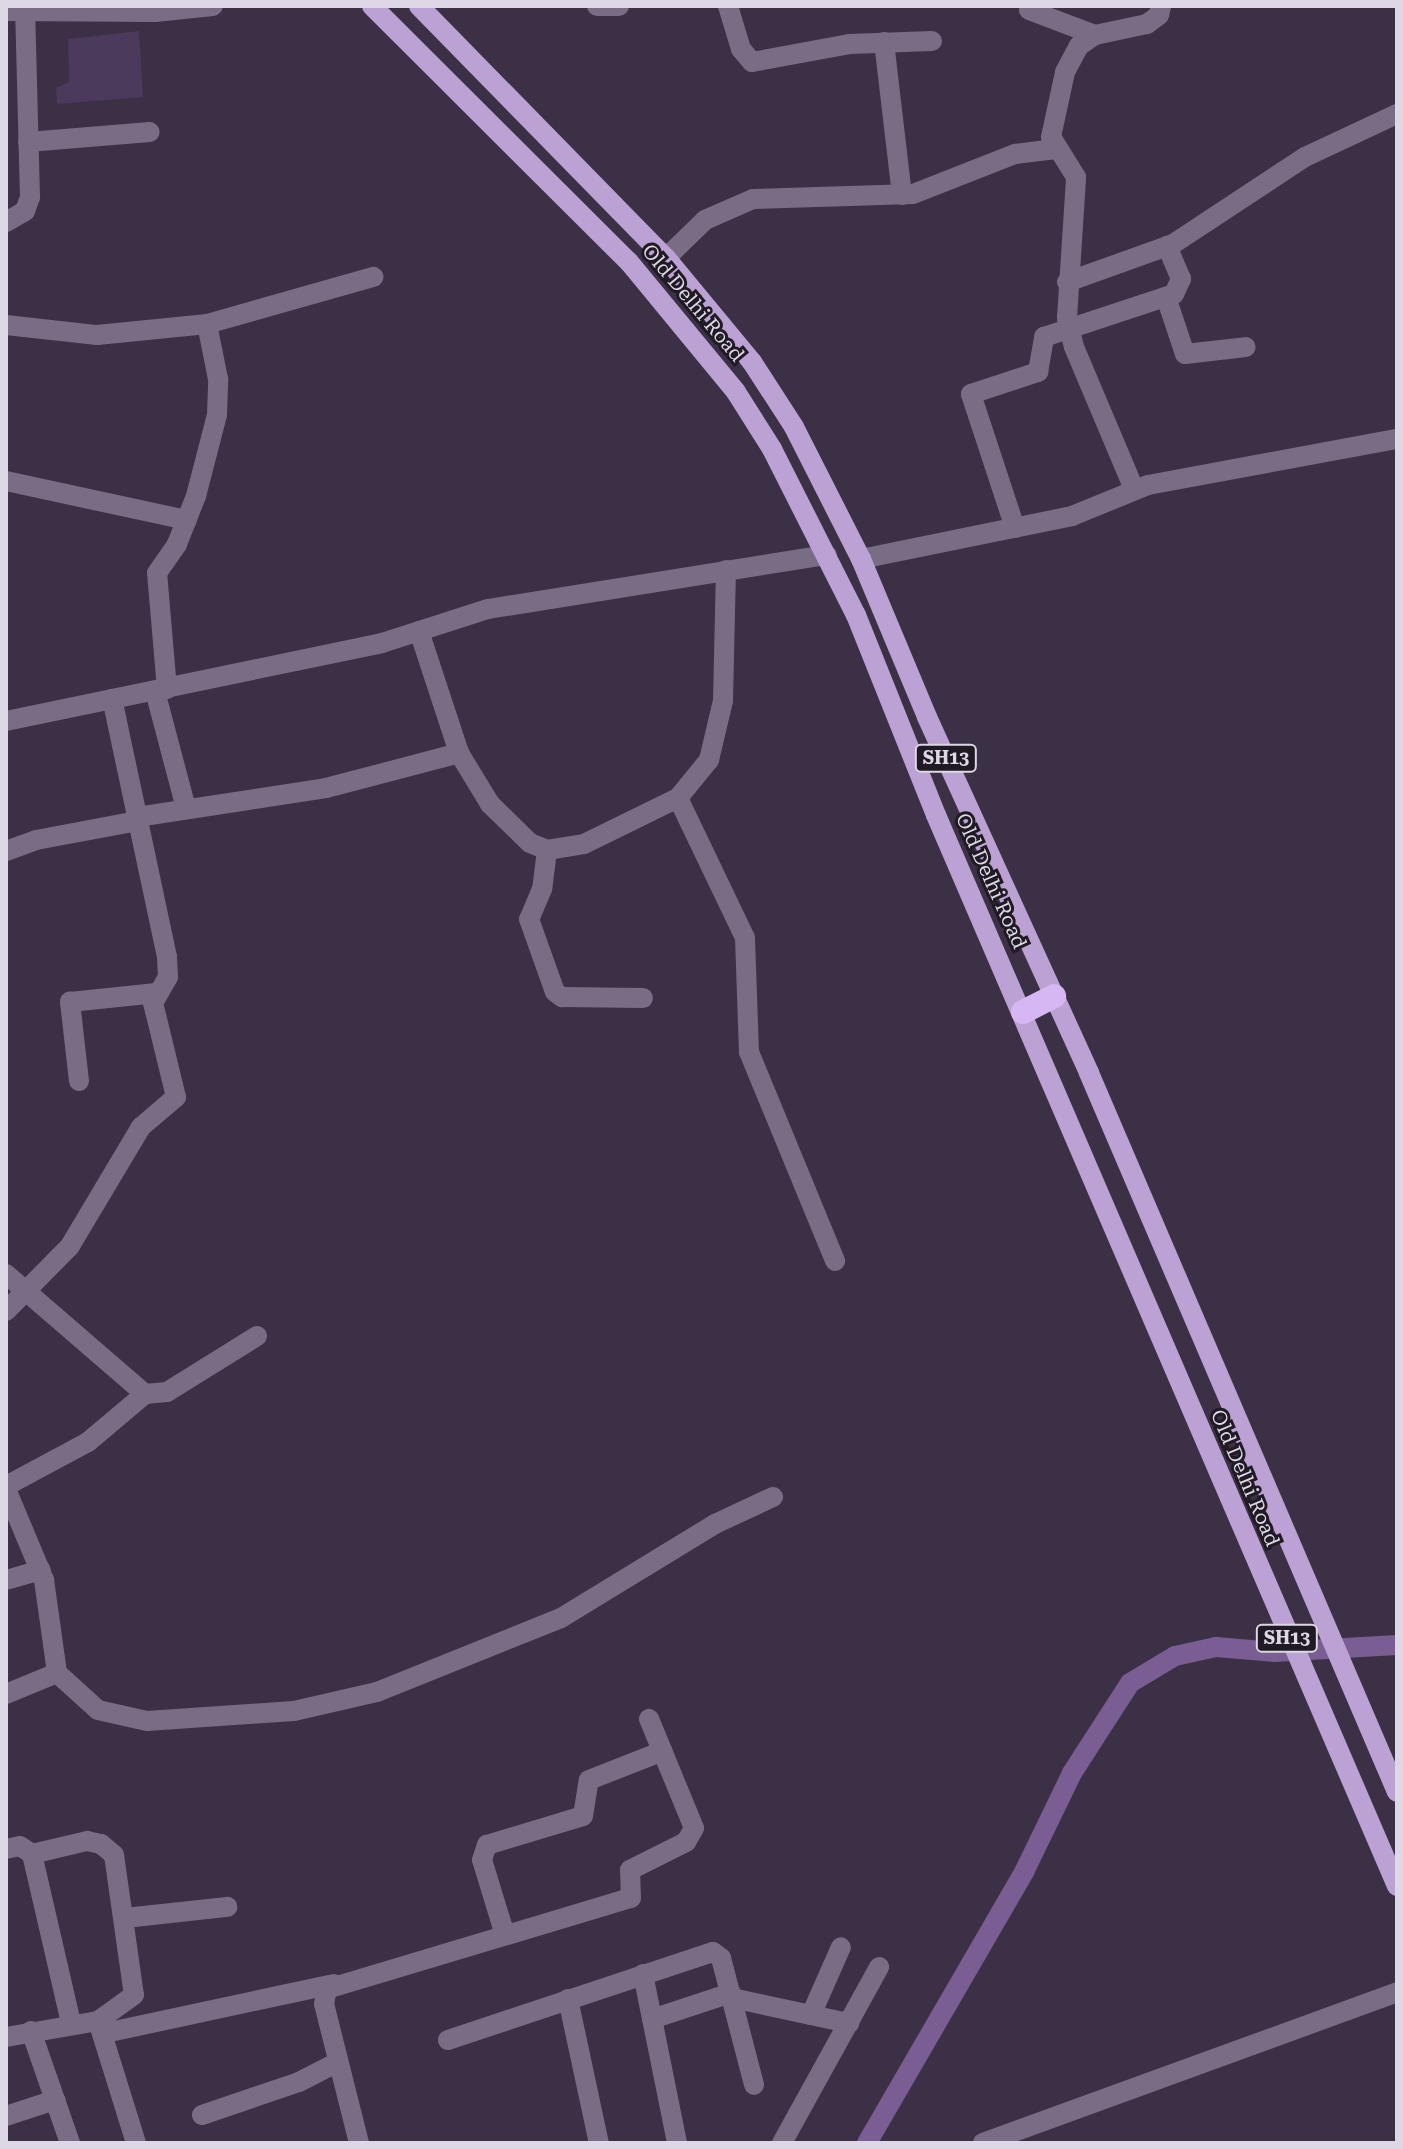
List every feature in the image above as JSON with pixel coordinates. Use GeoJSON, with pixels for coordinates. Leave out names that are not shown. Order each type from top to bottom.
{"type":"FeatureCollection","features":[{"type":"Feature","properties":{"kind":"highway"},"geometry":{"type":"LineString","coordinates":[[1023,1012],[1054,996]]}},
{"type":"Feature","properties":{"kind":"main road","name":"Old Delhi Road"},"geometry":{"type":"LineString","coordinates":[[372,6],[629,262],[696,340],[772,449],[827,555],[1251,1554],[1397,1886]]}},
{"type":"Feature","properties":{"kind":"main road","name":"Old Delhi Road"},"geometry":{"type":"LineString","coordinates":[[419,6],[666,258],[752,362],[794,427],[861,559],[1321,1608],[1368,1729],[1397,1792]]}},
{"type":"Feature","properties":{"kind":"street"},"geometry":{"type":"LineString","coordinates":[[6,222],[29,205],[28,142],[16,11],[213,6]]}},
{"type":"Feature","properties":{"kind":"street"},"geometry":{"type":"LineString","coordinates":[[597,6],[619,6]]}},
{"type":"Feature","properties":{"kind":"street"},"geometry":{"type":"LineString","coordinates":[[728,6],[741,49],[752,62],[884,42],[932,41]]}},
{"type":"Feature","properties":{"kind":"street"},"geometry":{"type":"LineString","coordinates":[[1134,489],[1070,330],[1067,282],[1076,177],[1054,149],[1051,137],[1065,72],[1079,46],[1095,35],[1147,24],[1159,15],[1161,6]]}},
{"type":"Feature","properties":{"kind":"street"},"geometry":{"type":"LineString","coordinates":[[1029,10],[1095,35]]}},
{"type":"Feature","properties":{"kind":"street"},"geometry":{"type":"LineString","coordinates":[[884,42],[902,195]]}},
{"type":"Feature","properties":{"kind":"street"},"geometry":{"type":"LineString","coordinates":[[1067,282],[1167,246],[1201,229],[1305,157],[1397,114]]}},
{"type":"Feature","properties":{"kind":"street"},"geometry":{"type":"LineString","coordinates":[[28,142],[150,132]]}},
{"type":"Feature","properties":{"kind":"street"},"geometry":{"type":"LineString","coordinates":[[666,258],[705,220],[753,199],[902,195],[946,185],[1015,154],[1054,149]]}},
{"type":"Feature","properties":{"kind":"street"},"geometry":{"type":"LineString","coordinates":[[1015,528],[971,394],[1031,378],[1043,366],[1039,342],[1166,297],[1180,288],[1181,279],[1167,246]]}},
{"type":"Feature","properties":{"kind":"street"},"geometry":{"type":"LineString","coordinates":[[6,325],[97,335],[207,324],[373,277]]}},
{"type":"Feature","properties":{"kind":"street"},"geometry":{"type":"LineString","coordinates":[[1166,297],[1185,354],[1246,347]]}},
{"type":"Feature","properties":{"kind":"street"},"geometry":{"type":"LineString","coordinates":[[186,808],[161,690],[157,573],[187,520],[217,415],[218,379],[207,324]]}},
{"type":"Feature","properties":{"kind":"street"},"geometry":{"type":"LineString","coordinates":[[861,559],[1072,516],[1134,489],[1397,439]]}},
{"type":"Feature","properties":{"kind":"street"},"geometry":{"type":"LineString","coordinates":[[6,481],[187,520]]}},
{"type":"Feature","properties":{"kind":"street"},"geometry":{"type":"LineString","coordinates":[[6,721],[161,690],[419,631],[488,609],[827,555]]}},
{"type":"Feature","properties":{"kind":"street"},"geometry":{"type":"LineString","coordinates":[[419,631],[459,753],[513,830],[547,850],[584,844],[678,798],[709,760],[720,724],[726,570]]}},
{"type":"Feature","properties":{"kind":"street"},"geometry":{"type":"LineString","coordinates":[[6,1311],[28,1292],[92,1215],[141,1127],[176,1097],[155,1013],[157,993],[169,969],[112,699]]}},
{"type":"Feature","properties":{"kind":"street"},"geometry":{"type":"LineString","coordinates":[[6,851],[36,840],[186,808],[326,788],[459,753]]}},
{"type":"Feature","properties":{"kind":"street"},"geometry":{"type":"LineString","coordinates":[[678,798],[745,938],[749,1052],[835,1261]]}},
{"type":"Feature","properties":{"kind":"street"},"geometry":{"type":"LineString","coordinates":[[547,850],[542,889],[529,919],[555,992],[562,997],[643,998]]}},
{"type":"Feature","properties":{"kind":"street"},"geometry":{"type":"LineString","coordinates":[[79,1081],[70,1002],[157,993]]}},
{"type":"Feature","properties":{"kind":"street"},"geometry":{"type":"LineString","coordinates":[[6,1274],[145,1394]]}},
{"type":"Feature","properties":{"kind":"street"},"geometry":{"type":"LineString","coordinates":[[257,1336],[167,1392],[145,1394],[88,1442],[6,1488],[41,1570],[57,1673],[98,1710],[121,1719],[324,1705],[399,1684],[561,1618],[715,1524],[773,1497]]}},
{"type":"Feature","properties":{"kind":"street"},"geometry":{"type":"LineString","coordinates":[[6,1580],[41,1570]]}},
{"type":"Feature","properties":{"kind":"street"},"geometry":{"type":"LineString","coordinates":[[6,1694],[57,1673]]}},
{"type":"Feature","properties":{"kind":"street"},"geometry":{"type":"LineString","coordinates":[[6,2037],[71,2023],[102,2027],[334,1984],[622,1903],[631,1898],[630,1870],[693,1836],[693,1818],[649,1719]]}},
{"type":"Feature","properties":{"kind":"street"},"geometry":{"type":"LineString","coordinates":[[505,1935],[482,1860],[487,1845],[583,1816],[589,1780],[663,1751]]}},
{"type":"Feature","properties":{"kind":"street"},"geometry":{"type":"LineString","coordinates":[[32,1854],[87,1841],[109,1848],[118,1866],[134,1995],[102,2027]]}},
{"type":"Feature","properties":{"kind":"street"},"geometry":{"type":"LineString","coordinates":[[6,1849],[20,1846],[32,1854],[71,2023]]}},
{"type":"Feature","properties":{"kind":"street"},"geometry":{"type":"LineString","coordinates":[[125,1918],[227,1907]]}},
{"type":"Feature","properties":{"kind":"street"},"geometry":{"type":"LineString","coordinates":[[811,2015],[841,1947]]}},
{"type":"Feature","properties":{"kind":"street"},"geometry":{"type":"LineString","coordinates":[[448,2040],[713,1952],[721,1958],[754,2085]]}},
{"type":"Feature","properties":{"kind":"street"},"geometry":{"type":"LineString","coordinates":[[782,2143],[879,1967]]}},
{"type":"Feature","properties":{"kind":"street"},"geometry":{"type":"LineString","coordinates":[[643,1974],[677,2143]]}},
{"type":"Feature","properties":{"kind":"street"},"geometry":{"type":"LineString","coordinates":[[334,1984],[323,1994],[355,2142]]}},
{"type":"Feature","properties":{"kind":"street"},"geometry":{"type":"LineString","coordinates":[[983,2143],[1397,1992]]}},
{"type":"Feature","properties":{"kind":"street"},"geometry":{"type":"LineString","coordinates":[[652,2019],[731,1996],[849,2023]]}},
{"type":"Feature","properties":{"kind":"street"},"geometry":{"type":"LineString","coordinates":[[568,1999],[599,2143]]}},
{"type":"Feature","properties":{"kind":"street"},"geometry":{"type":"LineString","coordinates":[[102,2027],[136,2143]]}},
{"type":"Feature","properties":{"kind":"street"},"geometry":{"type":"LineString","coordinates":[[31,2031],[70,2143]]}},
{"type":"Feature","properties":{"kind":"street"},"geometry":{"type":"LineString","coordinates":[[202,2115],[299,2082],[338,2062]]}},
{"type":"Feature","properties":{"kind":"street"},"geometry":{"type":"LineString","coordinates":[[6,2116],[55,2100]]}},
{"type":"Feature","properties":{"kind":"shaded area"},"geometry":{"type":"Polygon","coordinates":[[[139,31],[143,97],[57,104],[56,88],[69,82],[68,39],[139,31]]]}},
{"type":"Feature","properties":{"kind":"waterway"},"geometry":{"type":"LineString","coordinates":[[867,2143],[1025,1870],[1072,1773],[1130,1683],[1175,1656],[1216,1647],[1275,1652],[1397,1645]]}}]}
